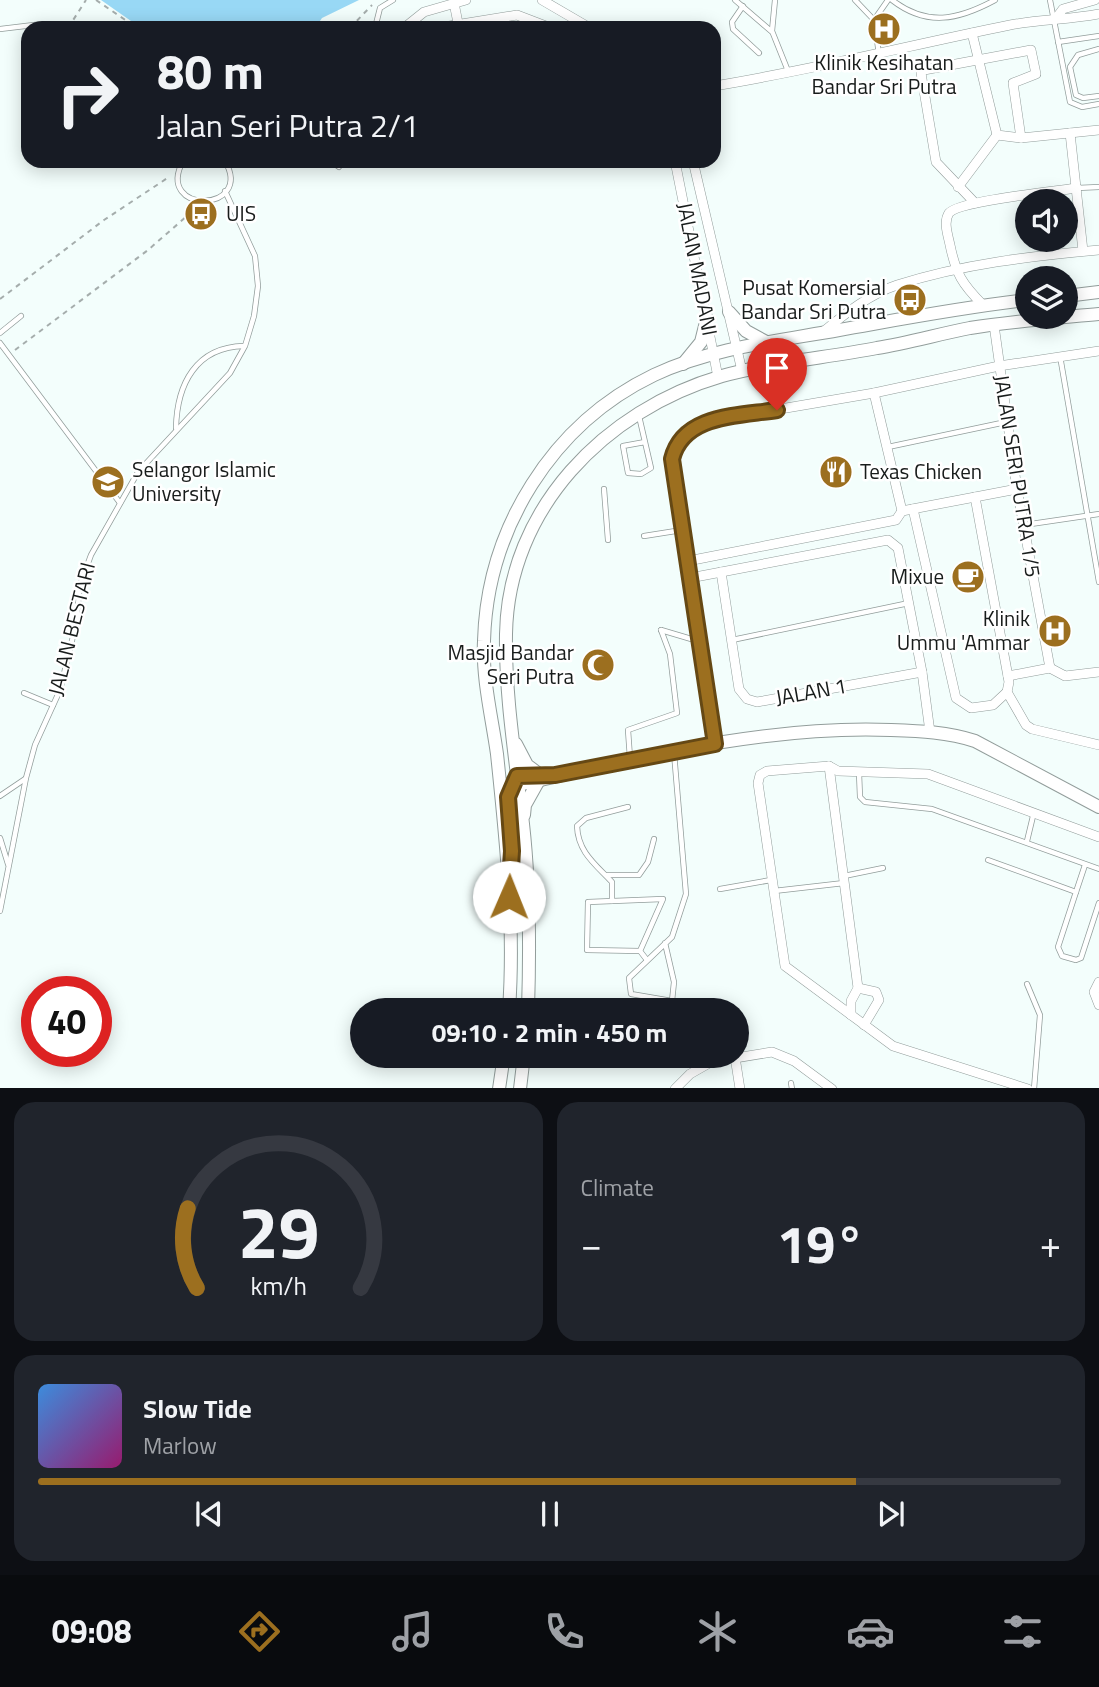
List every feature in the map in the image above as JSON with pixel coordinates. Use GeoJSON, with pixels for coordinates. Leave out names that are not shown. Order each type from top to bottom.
{"type":"FeatureCollection","features":[{"type":"Feature","properties":{"kind":"street"},"geometry":{"type":"LineString","coordinates":[[413,21],[424,12],[466,0]]}},
{"type":"Feature","properties":{"kind":"street"},"geometry":{"type":"LineString","coordinates":[[542,0],[578,21]]}},
{"type":"Feature","properties":{"kind":"street"},"geometry":{"type":"LineString","coordinates":[[1055,17],[1063,9],[1095,0]]}},
{"type":"Feature","properties":{"kind":"street"},"geometry":{"type":"LineString","coordinates":[[454,3],[458,21]]}},
{"type":"Feature","properties":{"kind":"street"},"geometry":{"type":"LineString","coordinates":[[721,85],[1055,17],[1066,21],[1099,14]]}},
{"type":"Feature","properties":{"kind":"street"},"geometry":{"type":"LineString","coordinates":[[473,21],[517,15],[533,21]]}},
{"type":"Feature","properties":{"kind":"street"},"geometry":{"type":"LineString","coordinates":[[972,33],[997,135]]}},
{"type":"Feature","properties":{"kind":"street"},"geometry":{"type":"LineString","coordinates":[[975,203],[958,187],[934,155],[921,73],[924,70],[1031,50],[1034,52],[1036,74],[1013,83],[1021,138]]}},
{"type":"Feature","properties":{"kind":"street"},"geometry":{"type":"LineString","coordinates":[[997,135],[1021,138],[1099,130]]}},
{"type":"Feature","properties":{"kind":"street"},"geometry":{"type":"LineString","coordinates":[[1070,133],[1083,251]]}},
{"type":"Feature","properties":{"kind":"street"},"geometry":{"type":"LineString","coordinates":[[958,187],[997,135]]}},
{"type":"Feature","properties":{"kind":"street","name":"JALAN MADANI"},"geometry":{"type":"LineString","coordinates":[[676,168],[718,377]]}},
{"type":"Feature","properties":{"kind":"street","name":"JALAN MADANI"},"geometry":{"type":"LineString","coordinates":[[695,168],[742,371]]}},
{"type":"Feature","properties":{"kind":"street"},"geometry":{"type":"LineString","coordinates":[[983,305],[955,271],[946,222],[955,208],[1077,188]]}},
{"type":"Feature","properties":{"kind":"street"},"geometry":{"type":"LineString","coordinates":[[820,334],[857,305],[895,285],[971,266],[1099,250]]}},
{"type":"Feature","properties":{"kind":"street"},"geometry":{"type":"LineString","coordinates":[[1078,295],[1099,292]]}},
{"type":"Feature","properties":{"kind":"street"},"geometry":{"type":"LineString","coordinates":[[510,998],[512,971],[508,873],[483,643],[489,583],[506,528],[533,482],[558,449],[587,421],[619,396],[655,375],[738,348],[959,308],[1015,301]]}},
{"type":"Feature","properties":{"kind":"street"},"geometry":{"type":"LineString","coordinates":[[959,308],[977,313],[994,325]]}},
{"type":"Feature","properties":{"kind":"street"},"geometry":{"type":"LineString","coordinates":[[729,312],[746,331],[768,343]]}},
{"type":"Feature","properties":{"kind":"street"},"geometry":{"type":"LineString","coordinates":[[528,998],[530,905],[511,734],[506,631],[511,587],[523,544],[541,508],[564,478],[587,453],[638,414],[718,377],[879,348],[971,328],[1096,316]]}},
{"type":"Feature","properties":{"kind":"street"},"geometry":{"type":"LineString","coordinates":[[680,366],[701,342],[706,318]]}},
{"type":"Feature","properties":{"kind":"street","name":"JALAN SERI PUTRA 1/5"},"geometry":{"type":"LineString","coordinates":[[994,325],[1017,489],[1050,667]]}},
{"type":"Feature","properties":{"kind":"street"},"geometry":{"type":"LineString","coordinates":[[971,328],[985,333],[997,346]]}},
{"type":"Feature","properties":{"kind":"street"},"geometry":{"type":"LineString","coordinates":[[715,744],[672,459],[682,436],[704,422],[874,393],[999,366],[1099,351]]}},
{"type":"Feature","properties":{"kind":"street"},"geometry":{"type":"LineString","coordinates":[[688,561],[897,520],[902,511],[874,393]]}},
{"type":"Feature","properties":{"kind":"street"},"geometry":{"type":"LineString","coordinates":[[902,511],[1017,489]]}},
{"type":"Feature","properties":{"kind":"street"},"geometry":{"type":"LineString","coordinates":[[975,497],[1008,676],[1007,692],[1026,725],[1032,729],[1099,745]]}},
{"type":"Feature","properties":{"kind":"street"},"geometry":{"type":"LineString","coordinates":[[913,509],[956,698],[971,708],[993,705],[1007,692]]}},
{"type":"Feature","properties":{"kind":"street"},"geometry":{"type":"LineString","coordinates":[[690,578],[888,540],[898,548],[922,673],[930,732]]}},
{"type":"Feature","properties":{"kind":"street","name":"JALAN 1"},"geometry":{"type":"LineString","coordinates":[[721,572],[739,689],[747,699],[757,702],[922,673]]}},
{"type":"Feature","properties":{"kind":"street"},"geometry":{"type":"LineString","coordinates":[[1008,676],[1050,667],[1065,676],[1099,672]]}},
{"type":"Feature","properties":{"kind":"street"},"geometry":{"type":"LineString","coordinates":[[492,719],[499,733],[503,768],[516,781]]}},
{"type":"Feature","properties":{"kind":"street"},"geometry":{"type":"LineString","coordinates":[[516,781],[715,744],[821,731],[930,732],[956,735],[975,741],[1099,807]]}},
{"type":"Feature","properties":{"kind":"street"},"geometry":{"type":"LineString","coordinates":[[511,734],[527,765],[539,777]]}},
{"type":"Feature","properties":{"kind":"street"},"geometry":{"type":"LineString","coordinates":[[829,765],[858,988],[851,1001],[851,1015]]}},
{"type":"Feature","properties":{"kind":"street"},"geometry":{"type":"LineString","coordinates":[[1028,1088],[893,1046],[785,966],[758,783],[760,775],[829,765],[838,771],[928,774],[1099,837]]}},
{"type":"Feature","properties":{"kind":"street"},"geometry":{"type":"LineString","coordinates":[[523,826],[525,805],[539,777]]}},
{"type":"Feature","properties":{"kind":"street"},"geometry":{"type":"LineString","coordinates":[[508,873],[512,851],[508,797],[516,781]]}},
{"type":"Feature","properties":{"kind":"street"},"geometry":{"type":"LineString","coordinates":[[1099,982],[1094,992],[1099,1005]]}},
{"type":"Feature","properties":{"kind":"street"},"geometry":{"type":"LineString","coordinates":[[858,988],[876,992],[879,1000],[864,1025]]}},
{"type":"Feature","properties":{"kind":"street"},"geometry":{"type":"LineString","coordinates":[[749,1055],[772,1052],[782,1055],[832,1088]]}},
{"type":"Feature","properties":{"kind":"street"},"geometry":{"type":"LineString","coordinates":[[499,1088],[502,1068]]}},
{"type":"Feature","properties":{"kind":"street"},"geometry":{"type":"LineString","coordinates":[[520,1088],[522,1068]]}},
{"type":"Feature","properties":{"kind":"street"},"geometry":{"type":"LineString","coordinates":[[675,1088],[699,1068]]}},
{"type":"Feature","properties":{"kind":"street"},"geometry":{"type":"LineString","coordinates":[[737,1068],[740,1088]]}},
{"type":"Feature","properties":{"kind":"lane"},"geometry":{"type":"LineString","coordinates":[[377,21],[380,8],[393,0]]}},
{"type":"Feature","properties":{"kind":"lane"},"geometry":{"type":"LineString","coordinates":[[735,0],[772,31]]}},
{"type":"Feature","properties":{"kind":"lane"},"geometry":{"type":"LineString","coordinates":[[775,0],[772,31],[788,72]]}},
{"type":"Feature","properties":{"kind":"lane"},"geometry":{"type":"LineString","coordinates":[[855,0],[874,20],[880,54]]}},
{"type":"Feature","properties":{"kind":"lane"},"geometry":{"type":"LineString","coordinates":[[874,20],[890,0],[913,15],[932,19],[979,8],[995,0]]}},
{"type":"Feature","properties":{"kind":"lane"},"geometry":{"type":"LineString","coordinates":[[1050,0],[1070,102],[1082,107],[1099,104]]}},
{"type":"Feature","properties":{"kind":"lane"},"geometry":{"type":"LineString","coordinates":[[743,6],[732,22],[733,29],[758,53]]}},
{"type":"Feature","properties":{"kind":"lane"},"geometry":{"type":"LineString","coordinates":[[0,29],[21,26]]}},
{"type":"Feature","properties":{"kind":"lane"},"geometry":{"type":"LineString","coordinates":[[1058,42],[1099,36]]}},
{"type":"Feature","properties":{"kind":"lane"},"geometry":{"type":"LineString","coordinates":[[1099,49],[1078,55],[1071,60],[1069,67],[1076,95],[1083,98],[1099,96]]}},
{"type":"Feature","properties":{"kind":"lane"},"geometry":{"type":"LineString","coordinates":[[180,168],[181,188],[186,195],[202,202],[219,198],[225,191],[230,177],[228,168]]}},
{"type":"Feature","properties":{"kind":"lane"},"geometry":{"type":"LineString","coordinates":[[1077,188],[1099,187]]}},
{"type":"Feature","properties":{"kind":"lane","name":"JALAN BESTARI"},"geometry":{"type":"LineString","coordinates":[[0,911],[26,778],[35,745],[60,690],[76,624],[80,585],[91,555],[138,472],[230,373],[245,346],[254,316],[258,286],[255,256],[225,191]]}},
{"type":"Feature","properties":{"kind":"lane"},"geometry":{"type":"LineString","coordinates":[[0,332],[21,316]]}},
{"type":"Feature","properties":{"kind":"lane"},"geometry":{"type":"LineString","coordinates":[[0,343],[120,503]]}},
{"type":"Feature","properties":{"kind":"lane"},"geometry":{"type":"LineString","coordinates":[[176,429],[177,405],[192,372],[224,346],[245,346]]}},
{"type":"Feature","properties":{"kind":"lane"},"geometry":{"type":"LineString","coordinates":[[1060,356],[1099,582]]}},
{"type":"Feature","properties":{"kind":"lane"},"geometry":{"type":"LineString","coordinates":[[638,414],[645,442],[651,468],[641,474],[628,473],[623,446],[645,442]]}},
{"type":"Feature","properties":{"kind":"lane"},"geometry":{"type":"LineString","coordinates":[[888,447],[1007,421]]}},
{"type":"Feature","properties":{"kind":"lane"},"geometry":{"type":"LineString","coordinates":[[604,489],[608,540]]}},
{"type":"Feature","properties":{"kind":"lane"},"geometry":{"type":"LineString","coordinates":[[1023,525],[1099,514]]}},
{"type":"Feature","properties":{"kind":"lane"},"geometry":{"type":"LineString","coordinates":[[644,536],[682,530]]}},
{"type":"Feature","properties":{"kind":"lane"},"geometry":{"type":"LineString","coordinates":[[732,640],[909,603]]}},
{"type":"Feature","properties":{"kind":"lane"},"geometry":{"type":"LineString","coordinates":[[630,759],[628,730],[677,713],[670,654],[661,630],[698,641]]}},
{"type":"Feature","properties":{"kind":"lane"},"geometry":{"type":"LineString","coordinates":[[24,693],[53,705]]}},
{"type":"Feature","properties":{"kind":"lane"},"geometry":{"type":"LineString","coordinates":[[666,943],[674,982],[672,1001],[631,994],[629,978],[672,937],[686,894],[674,751]]}},
{"type":"Feature","properties":{"kind":"lane"},"geometry":{"type":"LineString","coordinates":[[859,772],[860,797],[865,802],[932,809],[1099,869]]}},
{"type":"Feature","properties":{"kind":"lane"},"geometry":{"type":"LineString","coordinates":[[0,796],[26,778]]}},
{"type":"Feature","properties":{"kind":"lane"},"geometry":{"type":"LineString","coordinates":[[612,901],[612,882],[587,857],[578,840],[577,827],[586,818],[628,807]]}},
{"type":"Feature","properties":{"kind":"lane"},"geometry":{"type":"LineString","coordinates":[[1027,841],[1034,811]]}},
{"type":"Feature","properties":{"kind":"lane"},"geometry":{"type":"LineString","coordinates":[[0,838],[8,868]]}},
{"type":"Feature","properties":{"kind":"lane"},"geometry":{"type":"LineString","coordinates":[[606,875],[639,875],[648,862],[654,839]]}},
{"type":"Feature","properties":{"kind":"lane"},"geometry":{"type":"LineString","coordinates":[[988,860],[1076,892]]}},
{"type":"Feature","properties":{"kind":"lane"},"geometry":{"type":"LineString","coordinates":[[1085,865],[1058,947],[1062,956],[1076,960],[1081,958],[1099,904]]}},
{"type":"Feature","properties":{"kind":"lane"},"geometry":{"type":"LineString","coordinates":[[774,891],[844,879],[883,868]]}},
{"type":"Feature","properties":{"kind":"lane"},"geometry":{"type":"LineString","coordinates":[[720,889],[772,880]]}},
{"type":"Feature","properties":{"kind":"lane"},"geometry":{"type":"LineString","coordinates":[[663,900],[640,951],[587,950],[588,902],[663,900]]}},
{"type":"Feature","properties":{"kind":"lane"},"geometry":{"type":"LineString","coordinates":[[640,951],[647,960]]}},
{"type":"Feature","properties":{"kind":"lane"},"geometry":{"type":"LineString","coordinates":[[1027,984],[1040,1015],[1034,1088]]}},
{"type":"Feature","properties":{"kind":"path"},"geometry":{"type":"LineString","coordinates":[[72,21],[86,0]]}},
{"type":"Feature","properties":{"kind":"path"},"geometry":{"type":"LineString","coordinates":[[96,0],[127,21]]}},
{"type":"Feature","properties":{"kind":"path"},"geometry":{"type":"LineString","coordinates":[[356,21],[375,2]]}},
{"type":"Feature","properties":{"kind":"path"},"geometry":{"type":"LineString","coordinates":[[0,299],[104,220],[178,171]]}},
{"type":"Feature","properties":{"kind":"path"},"geometry":{"type":"LineString","coordinates":[[9,355],[148,250],[202,202]]}},
{"type":"Feature","properties":{"kind":"water"},"geometry":{"type":"Polygon","coordinates":[[[101,0],[359,0],[320,21],[131,21],[101,0]]]}},
{"type":"Feature","properties":{"kind":"place","name":"Klinik Kesihatan Bandar Sri Putra"},"geometry":{"type":"Point","coordinates":[884,29]}},
{"type":"Feature","properties":{"kind":"place","name":"UIS"},"geometry":{"type":"Point","coordinates":[201,214]}},
{"type":"Feature","properties":{"kind":"place","name":"Pusat Komersial Bandar Sri Putra"},"geometry":{"type":"Point","coordinates":[910,300]}},
{"type":"Feature","properties":{"kind":"place","name":"Texas Chicken"},"geometry":{"type":"Point","coordinates":[836,472]}},
{"type":"Feature","properties":{"kind":"place","name":"Selangor Islamic University"},"geometry":{"type":"Point","coordinates":[108,482]}},
{"type":"Feature","properties":{"kind":"place","name":"Mixue"},"geometry":{"type":"Point","coordinates":[968,577]}},
{"type":"Feature","properties":{"kind":"place","name":"Klinik Ummu 'Ammar"},"geometry":{"type":"Point","coordinates":[1055,631]}},
{"type":"Feature","properties":{"kind":"place","name":"Masjid Bandar Seri Putra"},"geometry":{"type":"Point","coordinates":[598,665]}},
{"type":"Feature","properties":{"kind":"route"},"geometry":{"type":"LineString","coordinates":[[509,897],[508,873],[512,851],[508,797],[512,781],[517,776],[555,775],[715,744],[672,459],[682,436],[704,422],[777,410]]}}]}
